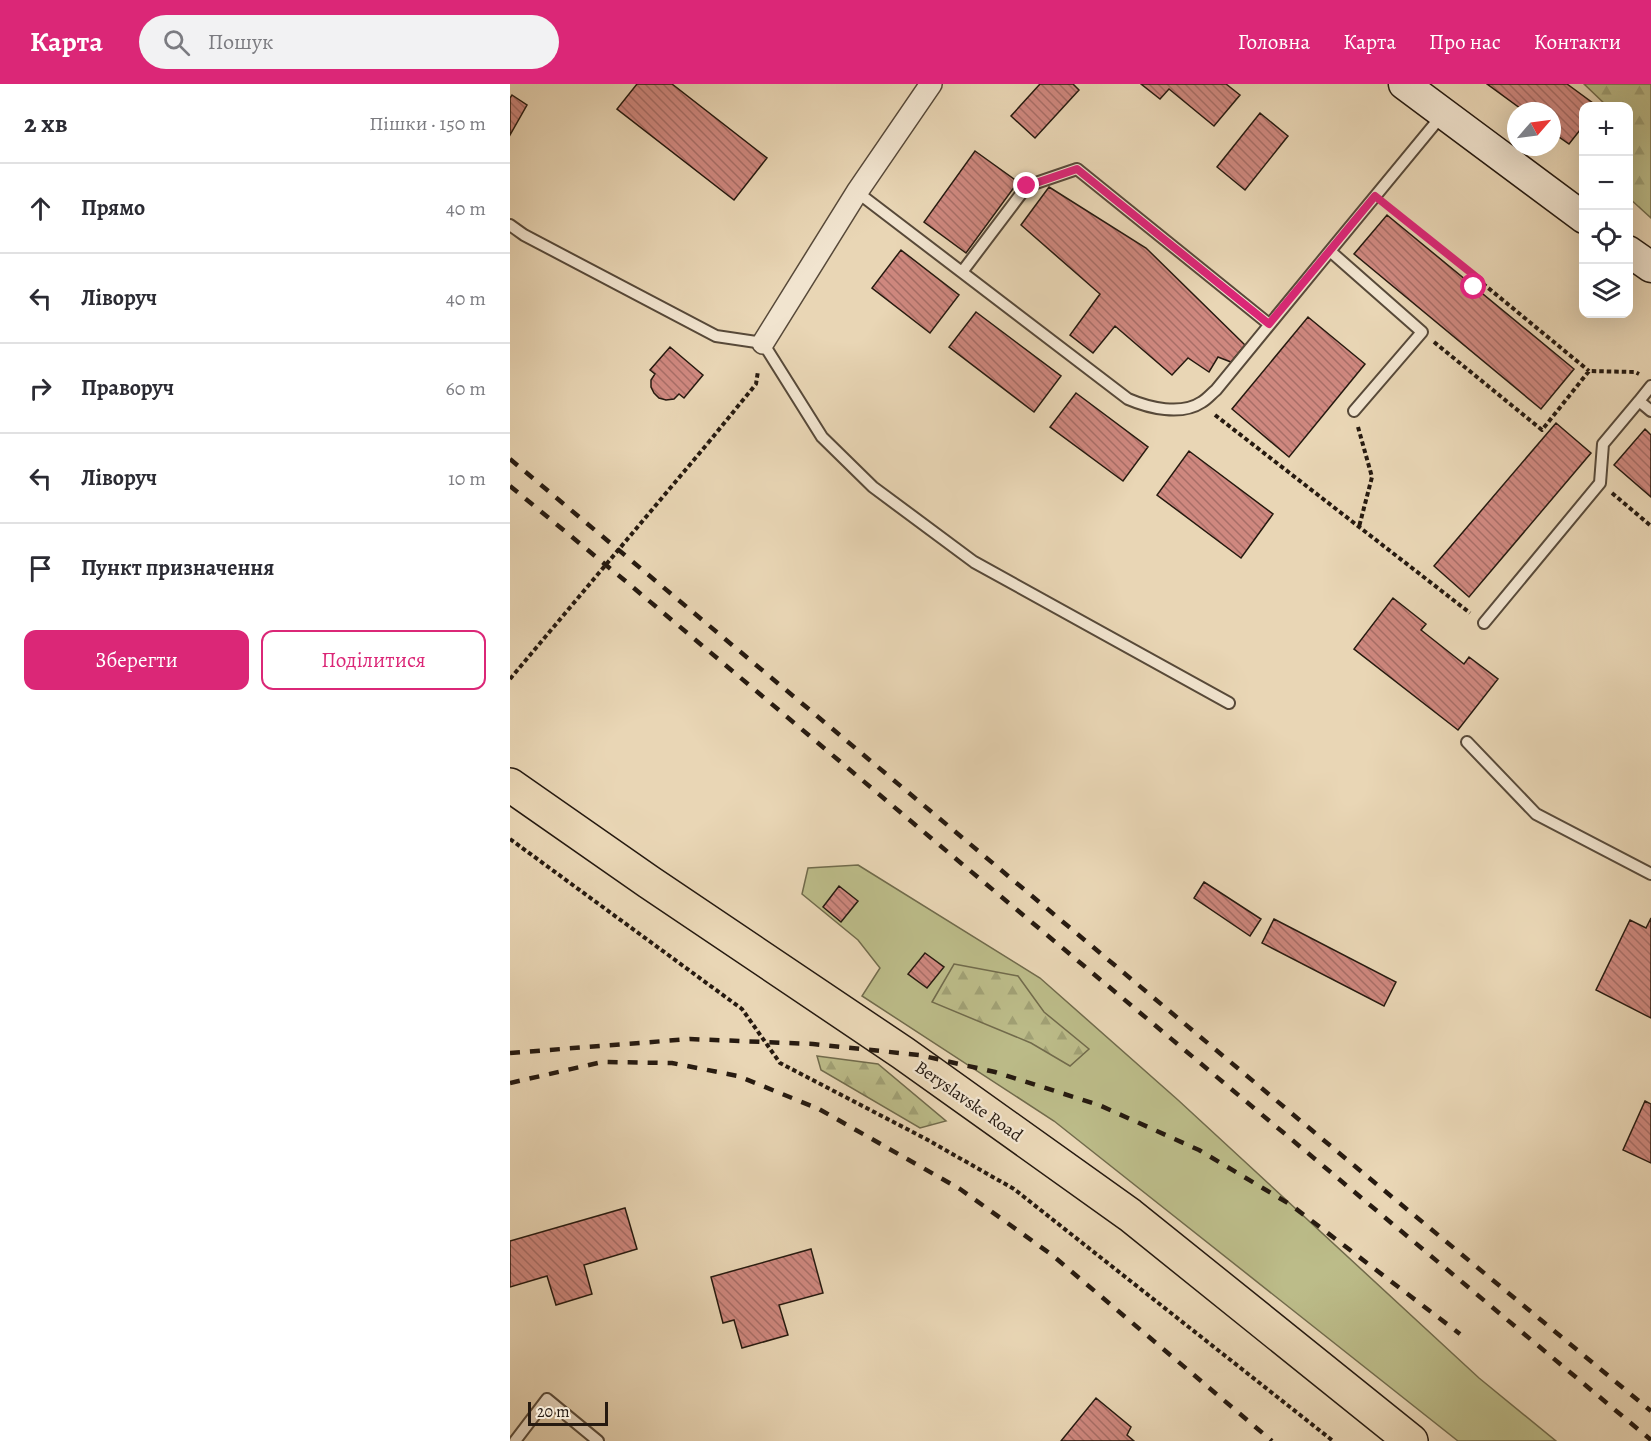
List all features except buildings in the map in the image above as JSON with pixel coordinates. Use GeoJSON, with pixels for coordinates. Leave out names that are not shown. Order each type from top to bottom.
{"type":"FeatureCollection","features":[{"type":"Feature","properties":{"kind":"main road"},"geometry":{"type":"LineString","coordinates":[[1404,84],[1579,214]]}},
{"type":"Feature","properties":{"kind":"main road"},"geometry":{"type":"LineString","coordinates":[[1633,254],[1651,267]]}},
{"type":"Feature","properties":{"kind":"main road","name":"Beryslavske Road"},"geometry":{"type":"LineString","coordinates":[[510,785],[649,882],[903,1053],[1130,1215],[1411,1441]]}},
{"type":"Feature","properties":{"kind":"street"},"geometry":{"type":"LineString","coordinates":[[763,343],[857,192],[931,84]]}},
{"type":"Feature","properties":{"kind":"lane"},"geometry":{"type":"LineString","coordinates":[[857,192],[1128,399],[1146,406],[1180,409],[1200,404],[1216,390],[1443,113]]}},
{"type":"Feature","properties":{"kind":"lane"},"geometry":{"type":"LineString","coordinates":[[962,272],[1027,186],[1077,169],[1269,324]]}},
{"type":"Feature","properties":{"kind":"lane"},"geometry":{"type":"LineString","coordinates":[[510,225],[524,235],[716,336],[763,343],[822,437],[873,487],[974,562],[1229,703]]}},
{"type":"Feature","properties":{"kind":"lane"},"geometry":{"type":"LineString","coordinates":[[1330,251],[1422,332],[1354,411]]}},
{"type":"Feature","properties":{"kind":"lane"},"geometry":{"type":"LineString","coordinates":[[1484,623],[1600,483],[1603,444],[1651,386]]}},
{"type":"Feature","properties":{"kind":"lane"},"geometry":{"type":"LineString","coordinates":[[1639,400],[1651,411]]}},
{"type":"Feature","properties":{"kind":"lane"},"geometry":{"type":"LineString","coordinates":[[1467,742],[1536,814],[1651,874]]}},
{"type":"Feature","properties":{"kind":"lane"},"geometry":{"type":"LineString","coordinates":[[515,1441],[548,1399],[598,1441]]}},
{"type":"Feature","properties":{"kind":"path"},"geometry":{"type":"LineString","coordinates":[[1375,196],[1589,371],[1635,372],[1643,376]]}},
{"type":"Feature","properties":{"kind":"path"},"geometry":{"type":"LineString","coordinates":[[1474,287],[1480,280]]}},
{"type":"Feature","properties":{"kind":"path"},"geometry":{"type":"LineString","coordinates":[[1422,332],[1542,430],[1589,371]]}},
{"type":"Feature","properties":{"kind":"path"},"geometry":{"type":"LineString","coordinates":[[510,679],[756,384]]}},
{"type":"Feature","properties":{"kind":"path"},"geometry":{"type":"LineString","coordinates":[[1200,404],[1484,623]]}},
{"type":"Feature","properties":{"kind":"path"},"geometry":{"type":"LineString","coordinates":[[1354,411],[1372,477],[1359,527]]}},
{"type":"Feature","properties":{"kind":"path"},"geometry":{"type":"LineString","coordinates":[[1600,483],[1651,526]]}},
{"type":"Feature","properties":{"kind":"path"},"geometry":{"type":"LineString","coordinates":[[510,839],[742,1009],[780,1063],[926,1139],[1014,1189],[1333,1441]]}},
{"type":"Feature","properties":{"kind":"green space"},"geometry":{"type":"Polygon","coordinates":[[[1584,84],[1651,84],[1651,218],[1633,202],[1633,102],[1603,102],[1584,84]]]}},
{"type":"Feature","properties":{"kind":"green space"},"geometry":{"type":"Polygon","coordinates":[[[858,865],[1040,978],[1178,1100],[1479,1378],[1556,1441],[1458,1441],[1054,1121],[862,996],[880,968],[858,940],[802,894],[808,868],[858,865]]]}},
{"type":"Feature","properties":{"kind":"green space"},"geometry":{"type":"Polygon","coordinates":[[[954,964],[1018,976],[1044,1012],[1089,1049],[1070,1066],[1031,1043],[932,1002],[954,964]]]}},
{"type":"Feature","properties":{"kind":"green space"},"geometry":{"type":"Polygon","coordinates":[[[817,1056],[878,1064],[946,1121],[920,1128],[821,1070],[817,1056]]]}},
{"type":"Feature","properties":{"kind":"railway"},"geometry":{"type":"LineString","coordinates":[[510,459],[1651,1411]]}},
{"type":"Feature","properties":{"kind":"railway"},"geometry":{"type":"LineString","coordinates":[[510,486],[1651,1440]]}},
{"type":"Feature","properties":{"kind":"railway"},"geometry":{"type":"LineString","coordinates":[[510,1053],[690,1039],[813,1044],[919,1055],[995,1072],[1099,1105],[1199,1150],[1291,1205],[1460,1334]]}},
{"type":"Feature","properties":{"kind":"railway"},"geometry":{"type":"LineString","coordinates":[[510,1083],[602,1062],[672,1063],[738,1076],[819,1109],[960,1189],[1052,1255],[1272,1441]]}},
{"type":"Feature","properties":{"kind":"route"},"geometry":{"type":"LineString","coordinates":[[1027,186],[1077,169],[1269,324],[1375,196],[1480,280],[1474,287]]}}]}
